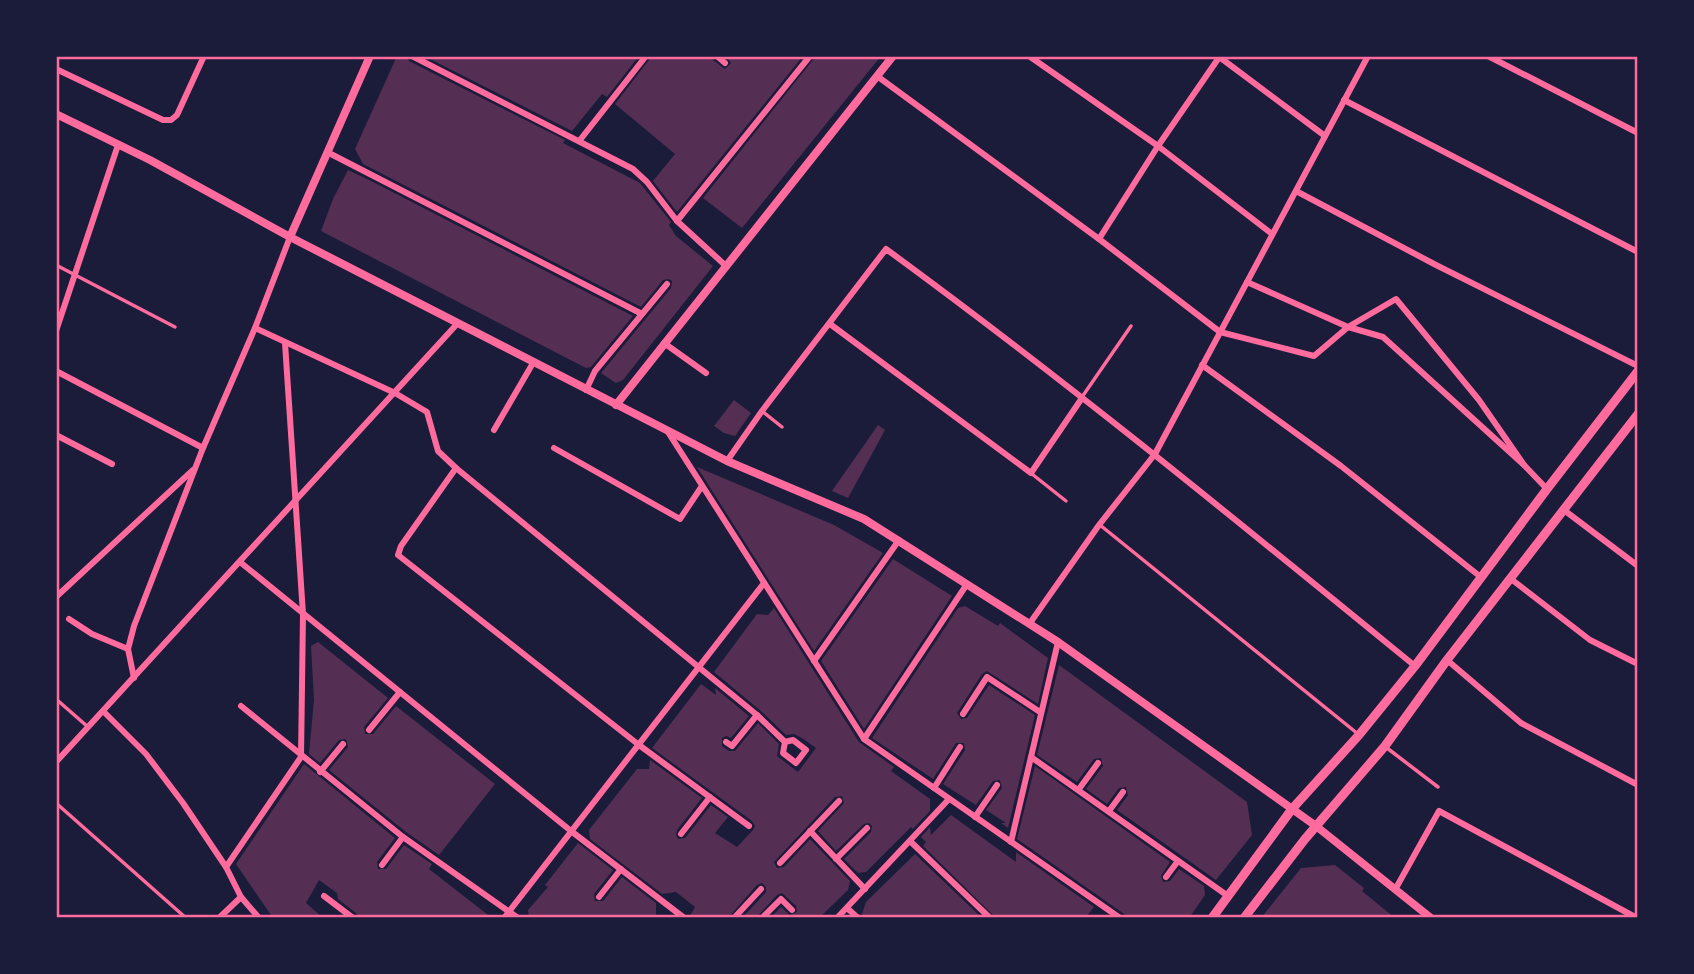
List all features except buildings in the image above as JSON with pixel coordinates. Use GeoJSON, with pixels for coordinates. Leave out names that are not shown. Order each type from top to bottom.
{"type":"FeatureCollection","features":[{"type":"Feature","properties":{"kind":"main road"},"geometry":{"type":"LineString","coordinates":[[1212,918],[1292,809],[1359,735],[1415,666],[1638,369]]}},
{"type":"Feature","properties":{"kind":"main road"},"geometry":{"type":"LineString","coordinates":[[1245,918],[1316,826],[1385,746],[1447,660],[1637,418]]}},
{"type":"Feature","properties":{"kind":"street"},"geometry":{"type":"LineString","coordinates":[[56,69],[163,120],[171,120],[177,115],[204,56]]}},
{"type":"Feature","properties":{"kind":"street"},"geometry":{"type":"LineString","coordinates":[[134,678],[128,649],[134,626],[203,448],[255,328],[290,237],[370,56]]}},
{"type":"Feature","properties":{"kind":"street"},"geometry":{"type":"LineString","coordinates":[[412,56],[633,169],[647,182],[677,221],[726,265]]}},
{"type":"Feature","properties":{"kind":"street"},"geometry":{"type":"LineString","coordinates":[[580,141],[646,56]]}},
{"type":"Feature","properties":{"kind":"street"},"geometry":{"type":"LineString","coordinates":[[717,56],[725,63]]}},
{"type":"Feature","properties":{"kind":"street"},"geometry":{"type":"LineString","coordinates":[[677,221],[810,56]]}},
{"type":"Feature","properties":{"kind":"street"},"geometry":{"type":"LineString","coordinates":[[617,405],[893,56]]}},
{"type":"Feature","properties":{"kind":"street"},"geometry":{"type":"LineString","coordinates":[[1029,56],[1158,146],[1272,234]]}},
{"type":"Feature","properties":{"kind":"street"},"geometry":{"type":"LineString","coordinates":[[1099,239],[1219,56],[1325,136]]}},
{"type":"Feature","properties":{"kind":"street"},"geometry":{"type":"LineString","coordinates":[[1030,623],[1099,525],[1155,454],[1368,56]]}},
{"type":"Feature","properties":{"kind":"street"},"geometry":{"type":"LineString","coordinates":[[1488,56],[1638,133]]}},
{"type":"Feature","properties":{"kind":"street"},"geometry":{"type":"LineString","coordinates":[[877,76],[1099,239],[1220,332],[1314,356],[1348,327],[1396,299],[1479,400],[1524,465]]}},
{"type":"Feature","properties":{"kind":"street"},"geometry":{"type":"LineString","coordinates":[[1344,100],[1638,252]]}},
{"type":"Feature","properties":{"kind":"street"},"geometry":{"type":"LineString","coordinates":[[56,114],[150,160],[457,324],[727,461],[864,519],[1058,642],[1316,826],[1431,918]]}},
{"type":"Feature","properties":{"kind":"street"},"geometry":{"type":"LineString","coordinates":[[56,331],[118,145]]}},
{"type":"Feature","properties":{"kind":"street"},"geometry":{"type":"LineString","coordinates":[[327,152],[642,314]]}},
{"type":"Feature","properties":{"kind":"street"},"geometry":{"type":"LineString","coordinates":[[1296,191],[1638,369]]}},
{"type":"Feature","properties":{"kind":"street"},"geometry":{"type":"LineString","coordinates":[[727,461],[886,249],[990,325],[1155,454],[1415,666]]}},
{"type":"Feature","properties":{"kind":"street"},"geometry":{"type":"LineString","coordinates":[[1247,282],[1348,327],[1383,337],[1547,489]]}},
{"type":"Feature","properties":{"kind":"street"},"geometry":{"type":"LineString","coordinates":[[586,390],[595,371],[667,284]]}},
{"type":"Feature","properties":{"kind":"street"},"geometry":{"type":"LineString","coordinates":[[56,762],[296,503],[457,324]]}},
{"type":"Feature","properties":{"kind":"street"},"geometry":{"type":"LineString","coordinates":[[830,324],[1031,473],[1082,398]]}},
{"type":"Feature","properties":{"kind":"street"},"geometry":{"type":"LineString","coordinates":[[255,328],[395,393],[427,412],[438,451],[456,468],[757,715],[785,742]]}},
{"type":"Feature","properties":{"kind":"street"},"geometry":{"type":"LineString","coordinates":[[226,867],[301,757],[303,614],[285,343]]}},
{"type":"Feature","properties":{"kind":"street"},"geometry":{"type":"LineString","coordinates":[[664,343],[706,373]]}},
{"type":"Feature","properties":{"kind":"street"},"geometry":{"type":"LineString","coordinates":[[494,430],[533,363]]}},
{"type":"Feature","properties":{"kind":"street"},"geometry":{"type":"LineString","coordinates":[[1202,365],[1341,466],[1482,578]]}},
{"type":"Feature","properties":{"kind":"street"},"geometry":{"type":"LineString","coordinates":[[56,371],[203,448]]}},
{"type":"Feature","properties":{"kind":"street"},"geometry":{"type":"LineString","coordinates":[[666,430],[864,739],[1110,915],[1120,918]]}},
{"type":"Feature","properties":{"kind":"street"},"geometry":{"type":"LineString","coordinates":[[56,435],[112,464]]}},
{"type":"Feature","properties":{"kind":"street"},"geometry":{"type":"LineString","coordinates":[[554,448],[680,519],[702,486]]}},
{"type":"Feature","properties":{"kind":"street"},"geometry":{"type":"LineString","coordinates":[[56,597],[196,467]]}},
{"type":"Feature","properties":{"kind":"street"},"geometry":{"type":"LineString","coordinates":[[456,468],[401,546],[398,555],[639,745],[749,826]]}},
{"type":"Feature","properties":{"kind":"street"},"geometry":{"type":"LineString","coordinates":[[1564,510],[1638,566]]}},
{"type":"Feature","properties":{"kind":"street"},"geometry":{"type":"LineString","coordinates":[[814,662],[899,540]]}},
{"type":"Feature","properties":{"kind":"street"},"geometry":{"type":"LineString","coordinates":[[240,562],[571,831],[683,917]]}},
{"type":"Feature","properties":{"kind":"street"},"geometry":{"type":"LineString","coordinates":[[1511,579],[1590,640],[1638,664]]}},
{"type":"Feature","properties":{"kind":"street"},"geometry":{"type":"LineString","coordinates":[[506,915],[764,583]]}},
{"type":"Feature","properties":{"kind":"street"},"geometry":{"type":"LineString","coordinates":[[864,739],[967,584]]}},
{"type":"Feature","properties":{"kind":"street"},"geometry":{"type":"LineString","coordinates":[[69,619],[92,634],[128,649]]}},
{"type":"Feature","properties":{"kind":"street"},"geometry":{"type":"LineString","coordinates":[[1011,842],[1058,642]]}},
{"type":"Feature","properties":{"kind":"street"},"geometry":{"type":"LineString","coordinates":[[1447,660],[1521,723],[1638,785]]}},
{"type":"Feature","properties":{"kind":"street"},"geometry":{"type":"LineString","coordinates":[[962,714],[987,677],[1040,712]]}},
{"type":"Feature","properties":{"kind":"street"},"geometry":{"type":"LineString","coordinates":[[369,730],[400,692]]}},
{"type":"Feature","properties":{"kind":"street"},"geometry":{"type":"LineString","coordinates":[[241,706],[402,837],[506,915],[518,918]]}},
{"type":"Feature","properties":{"kind":"street"},"geometry":{"type":"LineString","coordinates":[[103,711],[146,754],[183,803],[226,867],[241,897],[258,918]]}},
{"type":"Feature","properties":{"kind":"street"},"geometry":{"type":"LineString","coordinates":[[726,742],[732,746],[757,715]]}},
{"type":"Feature","properties":{"kind":"street"},"geometry":{"type":"LineString","coordinates":[[320,772],[343,744]]}},
{"type":"Feature","properties":{"kind":"street"},"geometry":{"type":"LineString","coordinates":[[934,788],[960,747]]}},
{"type":"Feature","properties":{"kind":"street"},"geometry":{"type":"LineString","coordinates":[[1031,757],[1228,896]]}},
{"type":"Feature","properties":{"kind":"street"},"geometry":{"type":"LineString","coordinates":[[1079,789],[1098,763]]}},
{"type":"Feature","properties":{"kind":"street"},"geometry":{"type":"LineString","coordinates":[[975,817],[997,785]]}},
{"type":"Feature","properties":{"kind":"street"},"geometry":{"type":"LineString","coordinates":[[1110,811],[1123,792]]}},
{"type":"Feature","properties":{"kind":"street"},"geometry":{"type":"LineString","coordinates":[[681,834],[710,797]]}},
{"type":"Feature","properties":{"kind":"street"},"geometry":{"type":"LineString","coordinates":[[837,918],[949,799]]}},
{"type":"Feature","properties":{"kind":"street"},"geometry":{"type":"LineString","coordinates":[[780,863],[839,801]]}},
{"type":"Feature","properties":{"kind":"street"},"geometry":{"type":"LineString","coordinates":[[1396,888],[1439,811],[1637,918]]}},
{"type":"Feature","properties":{"kind":"street"},"geometry":{"type":"LineString","coordinates":[[836,859],[867,828]]}},
{"type":"Feature","properties":{"kind":"street"},"geometry":{"type":"LineString","coordinates":[[810,831],[865,888]]}},
{"type":"Feature","properties":{"kind":"street"},"geometry":{"type":"LineString","coordinates":[[382,864],[402,837]]}},
{"type":"Feature","properties":{"kind":"street"},"geometry":{"type":"LineString","coordinates":[[909,841],[990,918]]}},
{"type":"Feature","properties":{"kind":"street"},"geometry":{"type":"LineString","coordinates":[[1166,877],[1178,861]]}},
{"type":"Feature","properties":{"kind":"street"},"geometry":{"type":"LineString","coordinates":[[599,897],[621,870]]}},
{"type":"Feature","properties":{"kind":"street"},"geometry":{"type":"LineString","coordinates":[[734,918],[761,889]]}},
{"type":"Feature","properties":{"kind":"street"},"geometry":{"type":"LineString","coordinates":[[324,896],[353,918]]}},
{"type":"Feature","properties":{"kind":"street"},"geometry":{"type":"LineString","coordinates":[[219,918],[241,897]]}},
{"type":"Feature","properties":{"kind":"street"},"geometry":{"type":"LineString","coordinates":[[762,918],[781,900],[792,909]]}},
{"type":"Feature","properties":{"kind":"street"},"geometry":{"type":"LineString","coordinates":[[847,908],[858,918]]}},
{"type":"Feature","properties":{"kind":"lane"},"geometry":{"type":"LineString","coordinates":[[56,265],[175,327]]}},
{"type":"Feature","properties":{"kind":"lane"},"geometry":{"type":"LineString","coordinates":[[1082,398],[1130,326]]}},
{"type":"Feature","properties":{"kind":"lane"},"geometry":{"type":"LineString","coordinates":[[762,411],[782,427]]}},
{"type":"Feature","properties":{"kind":"lane"},"geometry":{"type":"LineString","coordinates":[[1031,473],[1066,502]]}},
{"type":"Feature","properties":{"kind":"lane"},"geometry":{"type":"LineString","coordinates":[[1099,525],[1359,735]]}},
{"type":"Feature","properties":{"kind":"lane"},"geometry":{"type":"LineString","coordinates":[[56,699],[88,727]]}},
{"type":"Feature","properties":{"kind":"lane"},"geometry":{"type":"LineString","coordinates":[[1385,746],[1438,787]]}},
{"type":"Feature","properties":{"kind":"lane"},"geometry":{"type":"LineString","coordinates":[[56,803],[186,918]]}}]}
